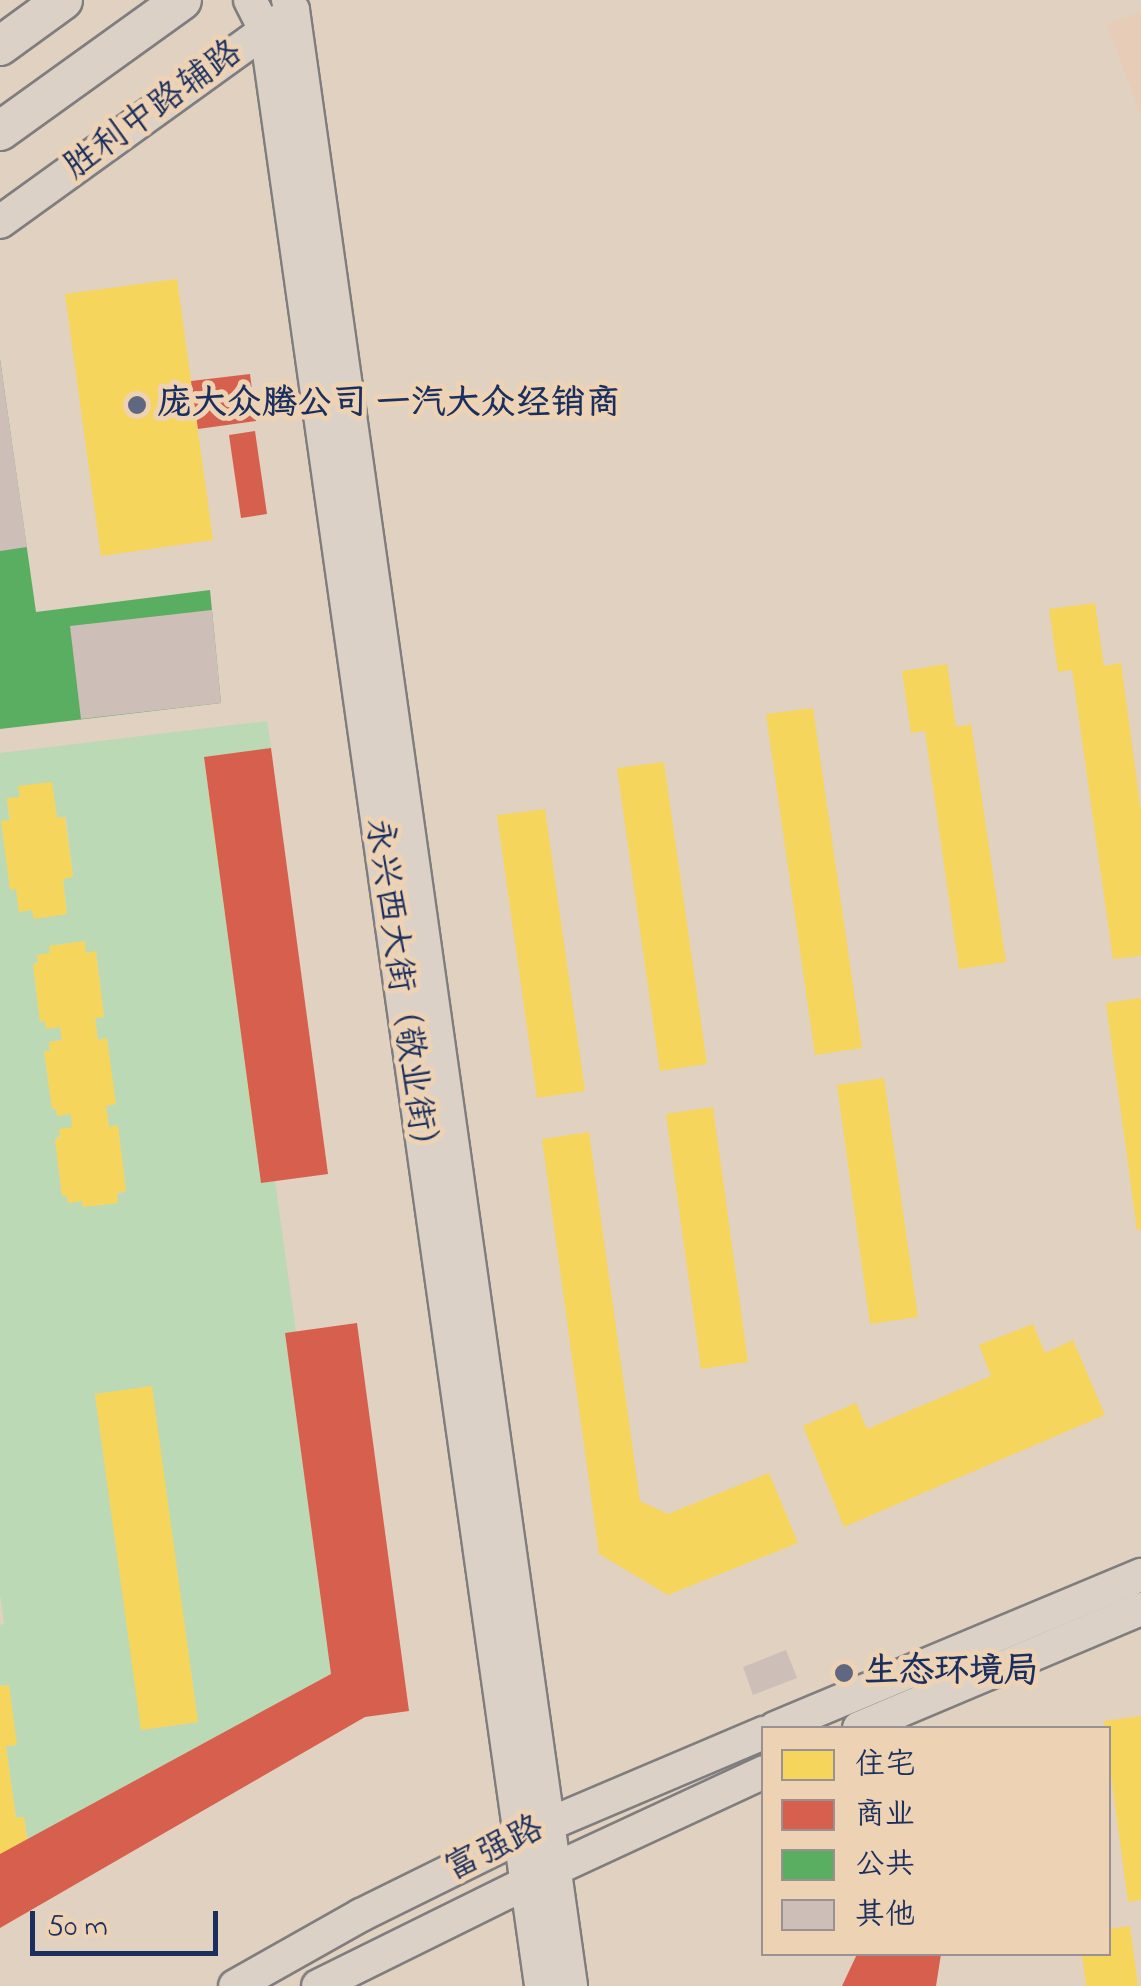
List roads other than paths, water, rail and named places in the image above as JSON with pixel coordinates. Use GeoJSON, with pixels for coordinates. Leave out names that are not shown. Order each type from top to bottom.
{"type":"FeatureCollection","features":[{"type":"Feature","properties":{"kind":"highway"},"geometry":{"type":"LineString","coordinates":[[4,34],[63,0]]}},
{"type":"Feature","properties":{"kind":"highway"},"geometry":{"type":"LineString","coordinates":[[0,131],[182,0]]}},
{"type":"Feature","properties":{"kind":"main road","name":"永兴西大街（敬业街）"},"geometry":{"type":"LineString","coordinates":[[250,0],[266,31],[363,746],[541,1876],[572,1986]]}},
{"type":"Feature","properties":{"kind":"main road","name":"永兴西大街（敬业街）"},"geometry":{"type":"LineString","coordinates":[[296,3],[534,1830]]}},
{"type":"Feature","properties":{"kind":"main road","name":"胜利中路辅路"},"geometry":{"type":"LineString","coordinates":[[0,222],[266,31],[296,3]]}},
{"type":"Feature","properties":{"kind":"main road"},"geometry":{"type":"LineString","coordinates":[[780,1726],[1141,1575]]}},
{"type":"Feature","properties":{"kind":"main road"},"geometry":{"type":"LineString","coordinates":[[864,1726],[1141,1609]]}},
{"type":"Feature","properties":{"kind":"main road","name":"富强路"},"geometry":{"type":"LineString","coordinates":[[236,1986],[361,1915],[534,1830],[761,1735]]}},
{"type":"Feature","properties":{"kind":"main road","name":"富强路"},"geometry":{"type":"LineString","coordinates":[[318,1986],[761,1773]]}},
{"type":"Feature","properties":{"kind":"main road","name":"永兴西大街（敬业街）"},"geometry":{"type":"LineString","coordinates":[[541,1876],[541,1986]]}},
{"type":"Feature","properties":{"kind":"place","name":"庞大众腾公司 一汽大众经销商"},"geometry":{"type":"Point","coordinates":[137,405]}},
{"type":"Feature","properties":{"kind":"place","name":"生态环境局"},"geometry":{"type":"Point","coordinates":[844,1673]}}]}
